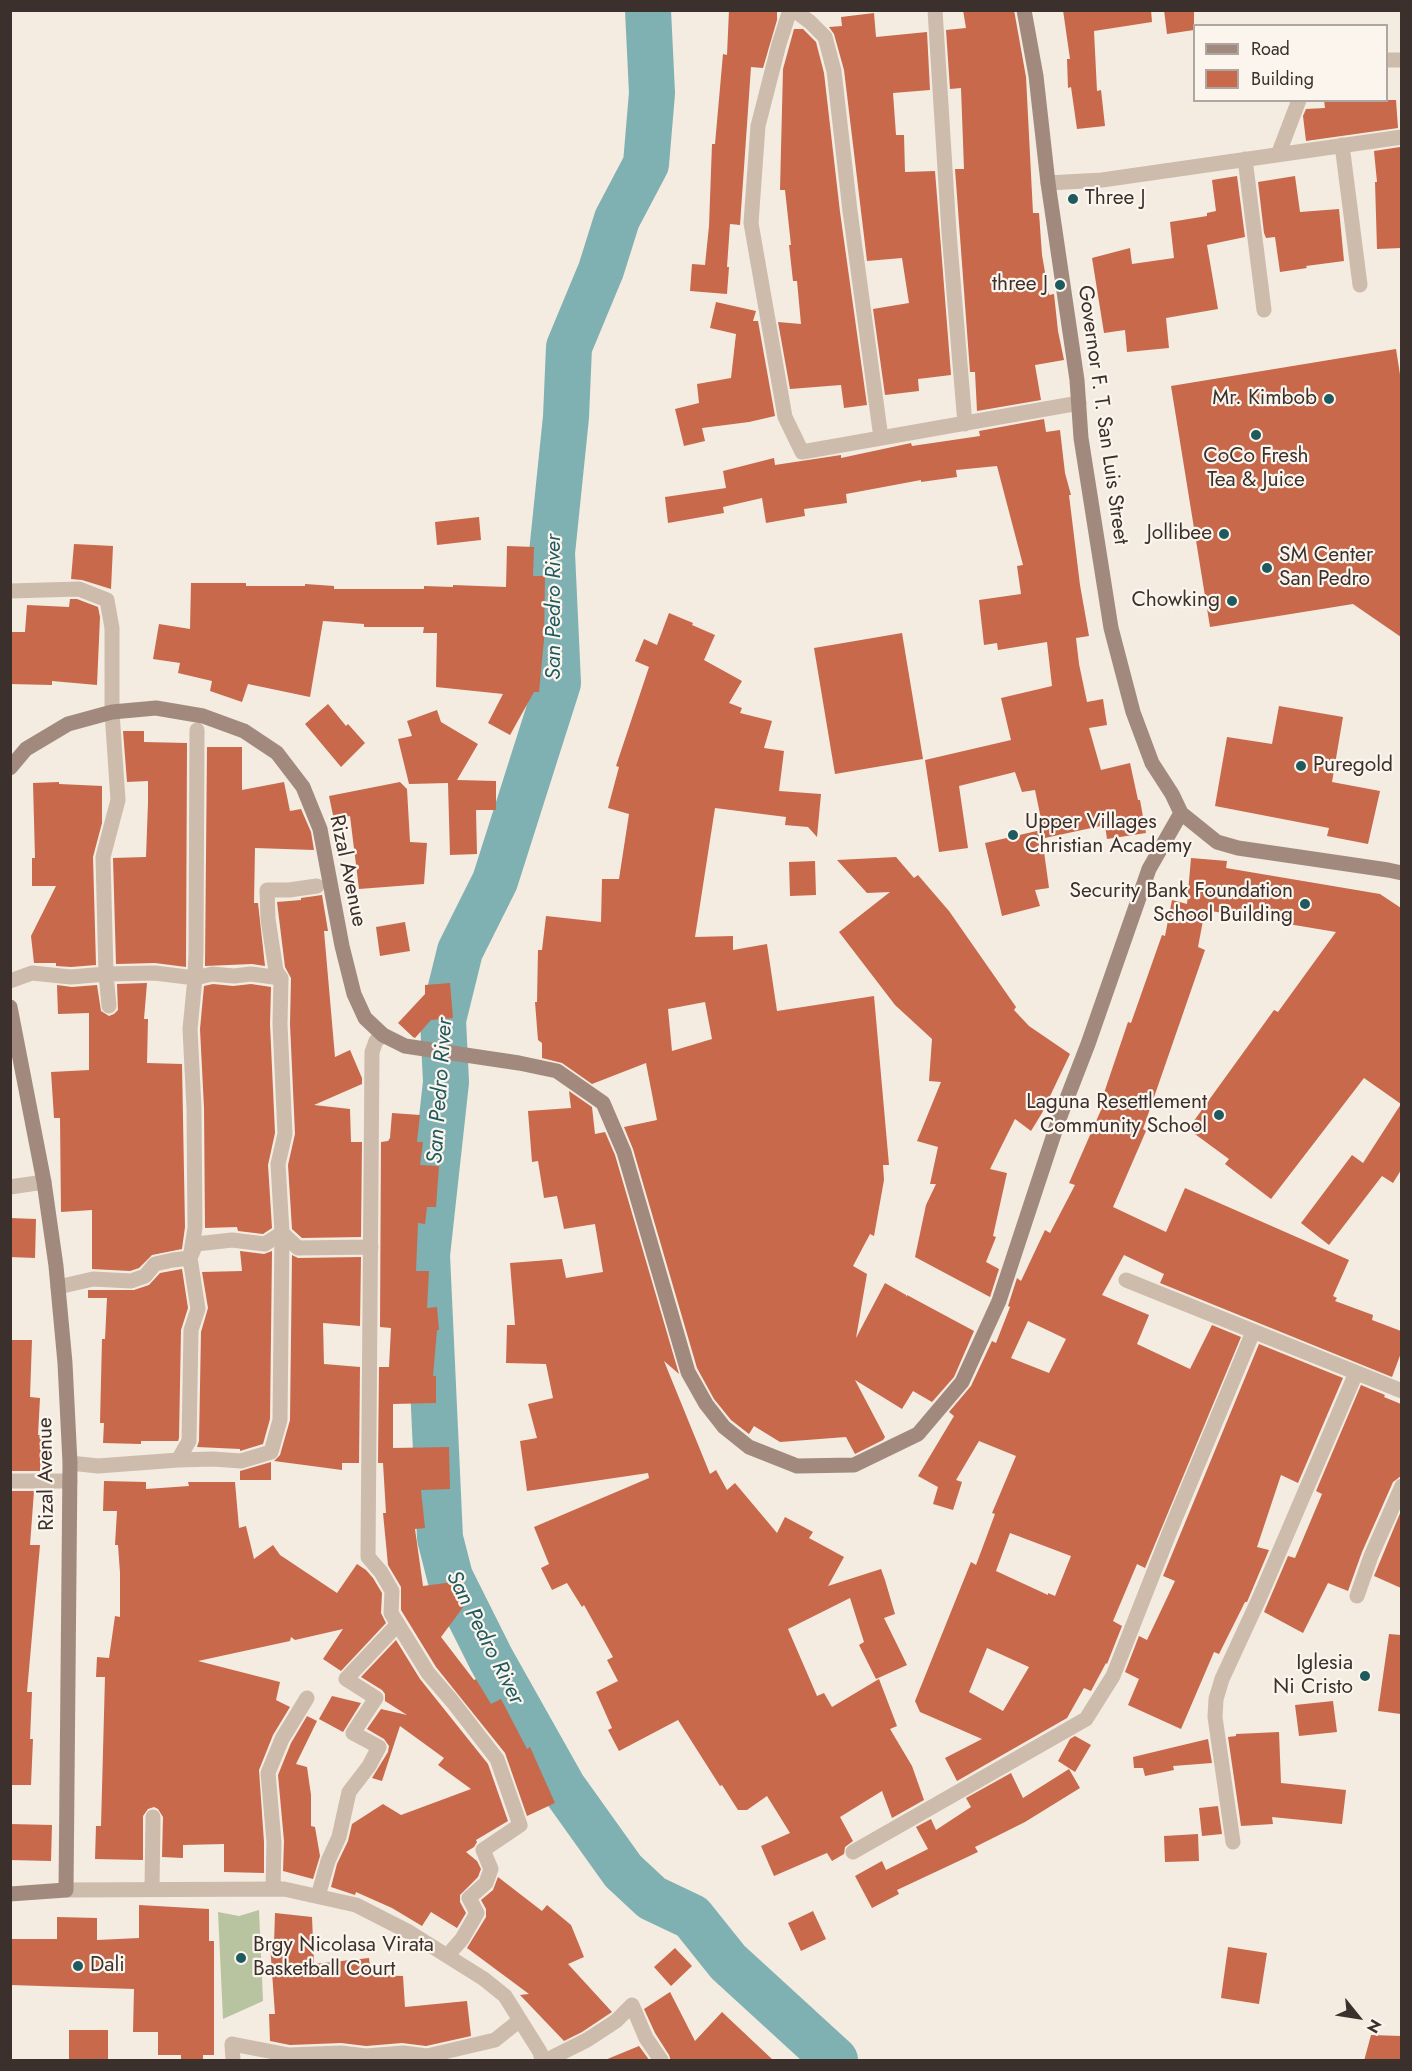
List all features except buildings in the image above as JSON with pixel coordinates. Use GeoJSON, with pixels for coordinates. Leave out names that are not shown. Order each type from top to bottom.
{"type":"FeatureCollection","features":[{"type":"Feature","properties":{"kind":"main road","name":"Governor F. T. San Luis Street"},"geometry":{"type":"LineString","coordinates":[[1024,10],[1036,76],[1048,183],[1079,403],[1081,438],[1111,628],[1133,711],[1148,753],[1181,813]]}},
{"type":"Feature","properties":{"kind":"main road","name":"Rizal Avenue"},"geometry":{"type":"LineString","coordinates":[[10,768],[26,749],[68,724],[112,712],[156,708],[203,716],[244,730],[278,753],[303,787],[320,829],[342,946],[354,994],[365,1018],[384,1035],[405,1046],[557,1071],[603,1103],[624,1152],[688,1372],[706,1404],[724,1427],[749,1447],[797,1466],[854,1465],[918,1434],[962,1382],[999,1300],[1059,1119],[1088,1044],[1149,869],[1181,813]]}},
{"type":"Feature","properties":{"kind":"main road"},"geometry":{"type":"LineString","coordinates":[[1181,813],[1217,842],[1238,848],[1401,873]]}},
{"type":"Feature","properties":{"kind":"main road","name":"Rizal Avenue"},"geometry":{"type":"LineString","coordinates":[[10,1007],[44,1182],[58,1287],[65,1363],[70,1463],[66,1890]]}},
{"type":"Feature","properties":{"kind":"main road"},"geometry":{"type":"LineString","coordinates":[[10,1894],[66,1890]]}},
{"type":"Feature","properties":{"kind":"street"},"geometry":{"type":"LineString","coordinates":[[881,438],[850,211],[834,71],[825,37],[810,22],[792,10],[779,44],[758,126],[751,223],[785,417],[802,452],[1079,403]]}},
{"type":"Feature","properties":{"kind":"street"},"geometry":{"type":"LineString","coordinates":[[935,10],[949,232],[965,424]]}},
{"type":"Feature","properties":{"kind":"street"},"geometry":{"type":"LineString","coordinates":[[1278,155],[1298,102]]}},
{"type":"Feature","properties":{"kind":"street"},"geometry":{"type":"LineString","coordinates":[[1048,183],[1102,180],[1401,137]]}},
{"type":"Feature","properties":{"kind":"street"},"geometry":{"type":"LineString","coordinates":[[1342,145],[1360,285]]}},
{"type":"Feature","properties":{"kind":"street"},"geometry":{"type":"LineString","coordinates":[[1245,159],[1264,310]]}},
{"type":"Feature","properties":{"kind":"street"},"geometry":{"type":"LineString","coordinates":[[10,591],[79,589],[107,600],[112,628],[112,712],[118,800],[103,857],[109,1006]]}},
{"type":"Feature","properties":{"kind":"street"},"geometry":{"type":"LineString","coordinates":[[178,1460],[189,1441],[191,1330],[198,1309],[190,1258],[195,1228],[194,1108],[190,1029],[196,952],[197,730]]}},
{"type":"Feature","properties":{"kind":"street"},"geometry":{"type":"LineString","coordinates":[[70,1463],[98,1466],[178,1460],[241,1461],[271,1452],[280,1420],[282,1233],[278,1164],[285,1134],[280,1036],[280,978],[276,970],[268,919],[267,890],[317,886]]}},
{"type":"Feature","properties":{"kind":"street"},"geometry":{"type":"LineString","coordinates":[[10,981],[32,973],[71,977],[155,973],[195,978],[212,974],[234,976],[251,974],[280,978]]}},
{"type":"Feature","properties":{"kind":"street"},"geometry":{"type":"LineString","coordinates":[[384,1035],[376,1041],[372,1052],[368,1557],[381,1572],[392,1591],[391,1613],[428,1673],[497,1759],[520,1825],[483,1850],[491,1869],[486,1883],[470,1898],[477,1913],[462,1939],[447,1956]]}},
{"type":"Feature","properties":{"kind":"street"},"geometry":{"type":"LineString","coordinates":[[10,1187],[44,1182]]}},
{"type":"Feature","properties":{"kind":"street"},"geometry":{"type":"LineString","coordinates":[[282,1233],[298,1248],[371,1246]]}},
{"type":"Feature","properties":{"kind":"street"},"geometry":{"type":"LineString","coordinates":[[190,1258],[196,1245],[232,1240],[265,1244],[282,1233]]}},
{"type":"Feature","properties":{"kind":"street"},"geometry":{"type":"LineString","coordinates":[[58,1287],[93,1279],[131,1281],[145,1276],[155,1264],[190,1258]]}},
{"type":"Feature","properties":{"kind":"street"},"geometry":{"type":"LineString","coordinates":[[1126,1280],[1401,1391]]}},
{"type":"Feature","properties":{"kind":"street"},"geometry":{"type":"LineString","coordinates":[[853,1852],[1086,1719],[1113,1676],[1170,1531],[1253,1332]]}},
{"type":"Feature","properties":{"kind":"street"},"geometry":{"type":"LineString","coordinates":[[1233,1842],[1215,1717],[1216,1699],[1222,1679],[1259,1599],[1356,1373]]}},
{"type":"Feature","properties":{"kind":"street"},"geometry":{"type":"LineString","coordinates":[[10,1481],[70,1481]]}},
{"type":"Feature","properties":{"kind":"street"},"geometry":{"type":"LineString","coordinates":[[1357,1596],[1371,1556],[1401,1486]]}},
{"type":"Feature","properties":{"kind":"street"},"geometry":{"type":"LineString","coordinates":[[318,1896],[328,1861],[339,1837],[349,1792],[369,1766],[379,1747],[353,1733],[376,1698],[346,1679],[398,1624]]}},
{"type":"Feature","properties":{"kind":"street"},"geometry":{"type":"LineString","coordinates":[[273,1889],[274,1842],[268,1773],[282,1739],[307,1698]]}},
{"type":"Feature","properties":{"kind":"street"},"geometry":{"type":"LineString","coordinates":[[152,1889],[153,1817]]}},
{"type":"Feature","properties":{"kind":"street"},"geometry":{"type":"LineString","coordinates":[[66,1890],[284,1889],[356,1905],[409,1932],[484,1979],[505,1996],[540,2052],[542,2061]]}},
{"type":"Feature","properties":{"kind":"street"},"geometry":{"type":"LineString","coordinates":[[547,2061],[587,2040],[616,2021],[632,2006],[646,2038],[661,2061]]}},
{"type":"Feature","properties":{"kind":"street"},"geometry":{"type":"LineString","coordinates":[[232,2061],[232,2044],[289,2055],[341,2053],[366,2056],[403,2053],[428,2056],[495,2040],[520,2020]]}},
{"type":"Feature","properties":{"kind":"green space","name":"Brgy Nicolasa Virata Basketball Court"},"geometry":{"type":"Polygon","coordinates":[[[259,1910],[263,2001],[223,2019],[218,1912],[239,1916],[259,1910]]]}},
{"type":"Feature","properties":{"kind":"waterway","name":"San Pedro River"},"geometry":{"type":"LineString","coordinates":[[648,10],[652,93],[646,164],[617,219],[601,270],[569,347],[566,417],[552,553],[558,683],[495,881],[460,951],[443,1020],[446,1082],[427,1255],[440,1538],[450,1577],[491,1659],[563,1787],[623,1871],[652,1898],[692,1917],[728,1962],[835,2060]]}},
{"type":"Feature","properties":{"kind":"place","name":"Three J"},"geometry":{"type":"Point","coordinates":[1073,199]}},
{"type":"Feature","properties":{"kind":"place","name":"three J"},"geometry":{"type":"Point","coordinates":[1060,285]}},
{"type":"Feature","properties":{"kind":"place","name":"Mr. Kimbob"},"geometry":{"type":"Point","coordinates":[1329,399]}},
{"type":"Feature","properties":{"kind":"place","name":"CoCo Fresh Tea & Juice"},"geometry":{"type":"Point","coordinates":[1256,435]}},
{"type":"Feature","properties":{"kind":"place","name":"Jollibee"},"geometry":{"type":"Point","coordinates":[1224,534]}},
{"type":"Feature","properties":{"kind":"place","name":"SM Center San Pedro"},"geometry":{"type":"Point","coordinates":[1267,568]}},
{"type":"Feature","properties":{"kind":"place","name":"Chowking"},"geometry":{"type":"Point","coordinates":[1232,601]}},
{"type":"Feature","properties":{"kind":"place","name":"Puregold"},"geometry":{"type":"Point","coordinates":[1301,766]}},
{"type":"Feature","properties":{"kind":"place","name":"Upper Villages Christian Academy"},"geometry":{"type":"Point","coordinates":[1013,835]}},
{"type":"Feature","properties":{"kind":"place","name":"Security Bank Foundation School Building"},"geometry":{"type":"Point","coordinates":[1305,904]}},
{"type":"Feature","properties":{"kind":"place","name":"Laguna Resettlement Community School"},"geometry":{"type":"Point","coordinates":[1219,1115]}},
{"type":"Feature","properties":{"kind":"place","name":"Iglesia Ni Cristo"},"geometry":{"type":"Point","coordinates":[1365,1676]}},
{"type":"Feature","properties":{"kind":"place","name":"Brgy Nicolasa Virata Basketball Court"},"geometry":{"type":"Point","coordinates":[241,1958]}},
{"type":"Feature","properties":{"kind":"place","name":"Dali"},"geometry":{"type":"Point","coordinates":[78,1966]}}]}
